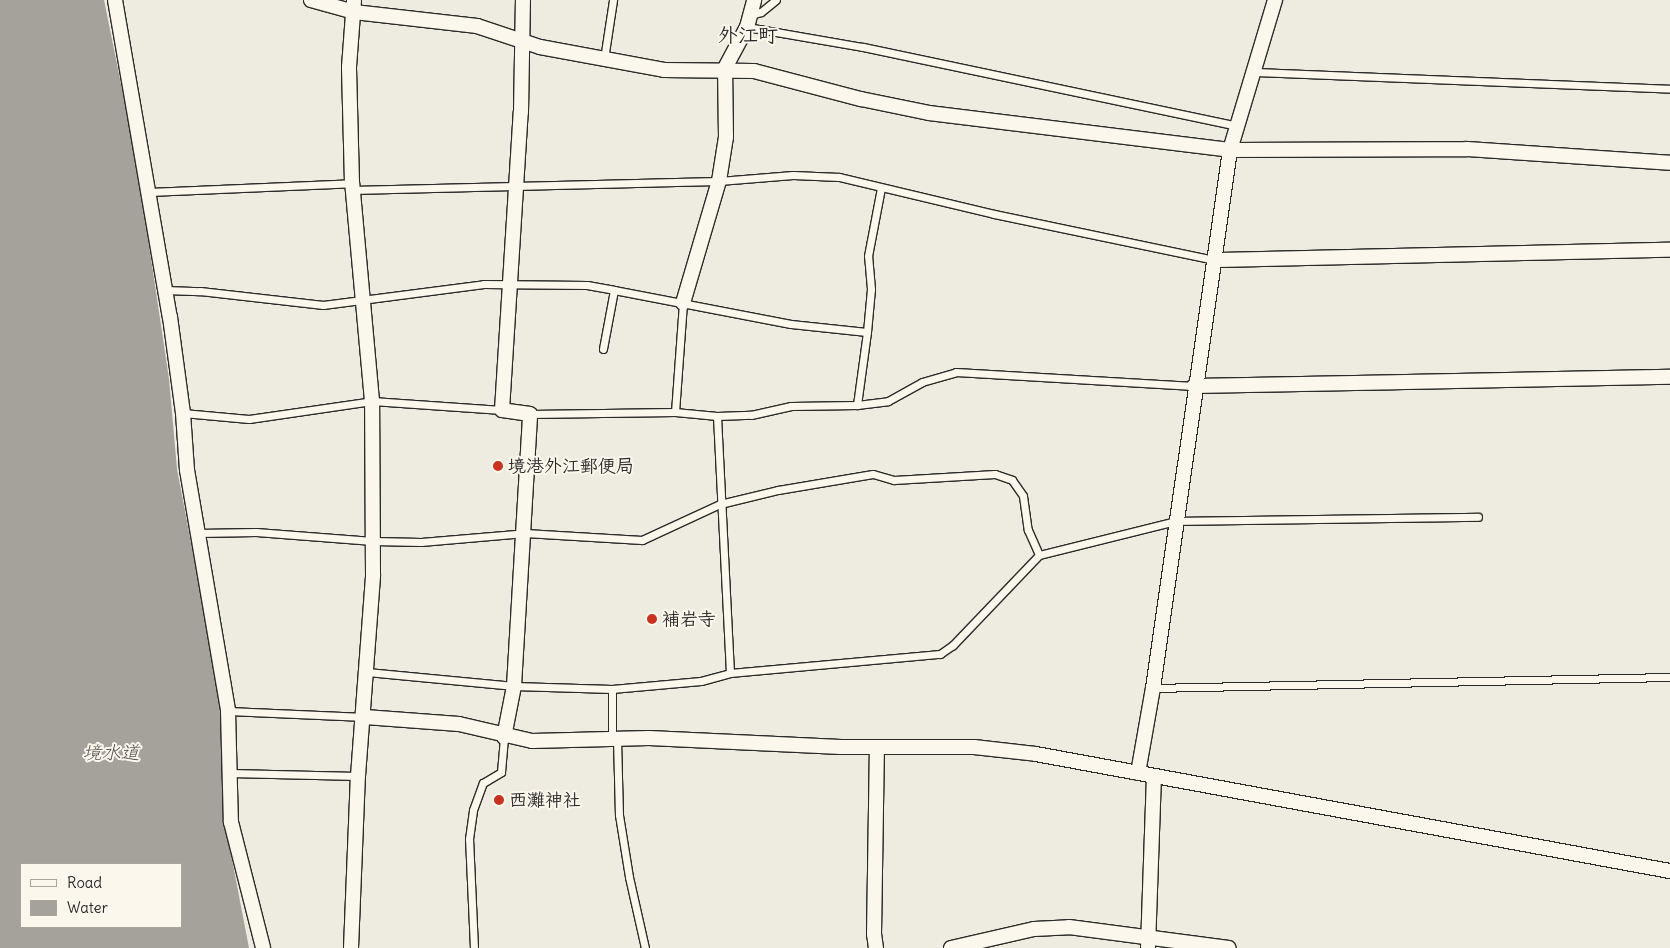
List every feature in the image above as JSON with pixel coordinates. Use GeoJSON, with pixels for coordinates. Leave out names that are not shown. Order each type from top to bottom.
{"type":"FeatureCollection","features":[{"type":"Feature","properties":{"kind":"street"},"geometry":{"type":"LineString","coordinates":[[115,0],[165,290],[183,413],[187,470],[228,711],[231,822],[263,948]]}},
{"type":"Feature","properties":{"kind":"street"},"geometry":{"type":"LineString","coordinates":[[311,0],[477,26],[523,42],[604,60],[664,70],[725,68],[754,71],[862,99],[929,112],[1230,150],[1466,148],[1670,163]]}},
{"type":"Feature","properties":{"kind":"street"},"geometry":{"type":"LineString","coordinates":[[504,737],[514,686],[525,533],[530,414],[502,410],[516,188],[523,42],[523,0]]}},
{"type":"Feature","properties":{"kind":"street"},"geometry":{"type":"LineString","coordinates":[[683,303],[719,181],[726,137],[725,68],[749,21],[754,0]]}},
{"type":"Feature","properties":{"kind":"street"},"geometry":{"type":"LineString","coordinates":[[1138,773],[1153,688],[1194,386],[1216,260],[1230,150],[1275,0]]}},
{"type":"Feature","properties":{"kind":"street"},"geometry":{"type":"LineString","coordinates":[[351,948],[358,776],[367,672],[372,541],[372,401],[352,186],[349,67],[354,6]]}},
{"type":"Feature","properties":{"kind":"street"},"geometry":{"type":"LineString","coordinates":[[1216,260],[1670,250]]}},
{"type":"Feature","properties":{"kind":"street"},"geometry":{"type":"LineString","coordinates":[[1194,386],[1670,377]]}},
{"type":"Feature","properties":{"kind":"street"},"geometry":{"type":"LineString","coordinates":[[364,717],[459,724],[504,737],[532,741],[615,739],[877,748],[974,747],[1036,754],[1670,870]]}},
{"type":"Feature","properties":{"kind":"street"},"geometry":{"type":"LineString","coordinates":[[876,948],[874,934],[877,748]]}},
{"type":"Feature","properties":{"kind":"street"},"geometry":{"type":"LineString","coordinates":[[1148,943],[1154,776]]}},
{"type":"Feature","properties":{"kind":"street"},"geometry":{"type":"LineString","coordinates":[[951,948],[1034,929],[1060,927],[1148,943],[1229,948]]}},
{"type":"Feature","properties":{"kind":"lane"},"geometry":{"type":"LineString","coordinates":[[604,60],[613,0]]}},
{"type":"Feature","properties":{"kind":"lane"},"geometry":{"type":"LineString","coordinates":[[749,21],[776,0]]}},
{"type":"Feature","properties":{"kind":"lane"},"geometry":{"type":"LineString","coordinates":[[749,21],[1237,126]]}},
{"type":"Feature","properties":{"kind":"lane"},"geometry":{"type":"LineString","coordinates":[[1254,72],[1670,89]]}},
{"type":"Feature","properties":{"kind":"lane"},"geometry":{"type":"LineString","coordinates":[[149,192],[352,186],[516,188],[719,181],[816,175],[839,177],[881,188],[1216,260]]}},
{"type":"Feature","properties":{"kind":"lane"},"geometry":{"type":"LineString","coordinates":[[857,405],[871,289],[869,248],[881,188]]}},
{"type":"Feature","properties":{"kind":"lane"},"geometry":{"type":"LineString","coordinates":[[165,290],[200,291],[323,305],[364,302],[484,284],[558,283],[614,290],[791,324],[867,332]]}},
{"type":"Feature","properties":{"kind":"lane"},"geometry":{"type":"LineString","coordinates":[[604,349],[614,290]]}},
{"type":"Feature","properties":{"kind":"lane"},"geometry":{"type":"LineString","coordinates":[[675,412],[683,303]]}},
{"type":"Feature","properties":{"kind":"lane"},"geometry":{"type":"LineString","coordinates":[[530,414],[675,412],[717,416],[751,414],[791,406],[857,405],[888,400],[922,382],[956,372],[1194,386]]}},
{"type":"Feature","properties":{"kind":"lane"},"geometry":{"type":"LineString","coordinates":[[183,413],[249,419],[372,401],[502,410]]}},
{"type":"Feature","properties":{"kind":"lane"},"geometry":{"type":"LineString","coordinates":[[717,416],[730,673]]}},
{"type":"Feature","properties":{"kind":"lane"},"geometry":{"type":"LineString","coordinates":[[198,533],[256,532],[372,541],[421,542],[525,533],[642,540],[720,504],[778,490],[874,474],[894,480],[995,474],[1012,480],[1023,496],[1028,530],[1039,555]]}},
{"type":"Feature","properties":{"kind":"lane"},"geometry":{"type":"LineString","coordinates":[[367,672],[514,686],[612,689],[701,681],[730,673],[940,654],[953,645],[1039,555],[1175,521],[1478,517]]}},
{"type":"Feature","properties":{"kind":"lane"},"geometry":{"type":"LineString","coordinates":[[1153,688],[1670,677]]}},
{"type":"Feature","properties":{"kind":"lane"},"geometry":{"type":"LineString","coordinates":[[612,689],[619,815],[628,877],[645,948]]}},
{"type":"Feature","properties":{"kind":"lane"},"geometry":{"type":"LineString","coordinates":[[228,711],[364,717]]}},
{"type":"Feature","properties":{"kind":"lane"},"geometry":{"type":"LineString","coordinates":[[474,948],[469,839],[472,810],[483,783],[501,772],[504,737]]}},
{"type":"Feature","properties":{"kind":"lane"},"geometry":{"type":"LineString","coordinates":[[230,773],[358,776]]}},
{"type":"Feature","properties":{"kind":"water","name":"境水道"},"geometry":{"type":"Polygon","coordinates":[[[0,0],[104,0],[136,158],[169,379],[177,469],[212,653],[220,712],[224,818],[249,948],[0,948],[0,0]]]}},
{"type":"Feature","properties":{"kind":"place","name":"境港外江郵便局"},"geometry":{"type":"Point","coordinates":[498,466]}},
{"type":"Feature","properties":{"kind":"place","name":"補岩寺"},"geometry":{"type":"Point","coordinates":[652,619]}},
{"type":"Feature","properties":{"kind":"place","name":"西灘神社"},"geometry":{"type":"Point","coordinates":[499,800]}},
{"type":"Feature","properties":{"kind":"district","name":"外江町"},"geometry":{"type":"Point","coordinates":[748,34]}}]}
